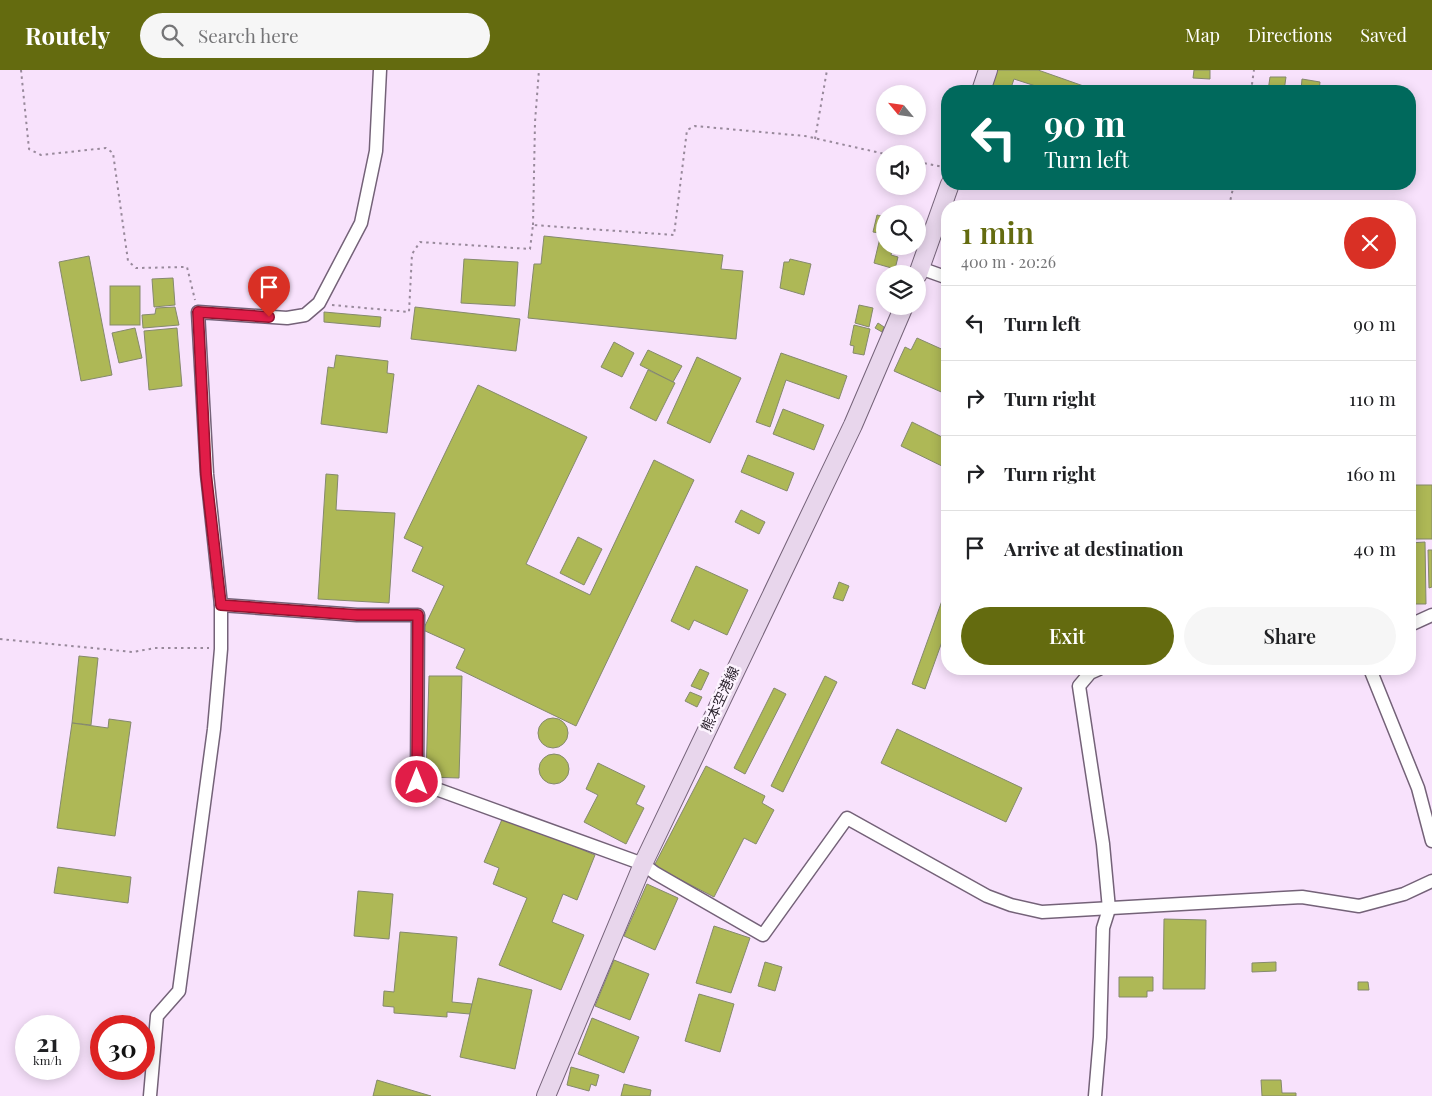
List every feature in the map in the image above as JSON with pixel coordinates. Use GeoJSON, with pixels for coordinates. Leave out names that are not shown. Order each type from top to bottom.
{"type":"FeatureCollection","features":[{"type":"Feature","properties":{"kind":"main road"},"geometry":{"type":"LineString","coordinates":[[983,85],[988,70]]}},
{"type":"Feature","properties":{"kind":"main road"},"geometry":{"type":"LineString","coordinates":[[921,265],[941,209]]}},
{"type":"Feature","properties":{"kind":"main road","name":"熊本空港線"},"geometry":{"type":"LineString","coordinates":[[548,1094],[643,864],[852,425],[900,315]]}},
{"type":"Feature","properties":{"kind":"street"},"geometry":{"type":"LineString","coordinates":[[150,1096],[157,1016],[179,991],[214,729],[221,648],[221,605],[206,474],[198,312],[287,318],[305,315],[319,303],[361,223],[376,151],[380,70]]}},
{"type":"Feature","properties":{"kind":"street"},"geometry":{"type":"LineString","coordinates":[[926,273],[941,276]]}},
{"type":"Feature","properties":{"kind":"street"},"geometry":{"type":"LineString","coordinates":[[221,605],[357,615],[418,615],[417,782],[643,864],[655,873],[763,935],[848,818],[986,896],[1011,905],[1042,912],[1302,897],[1359,906],[1404,894],[1432,881]]}},
{"type":"Feature","properties":{"kind":"street"},"geometry":{"type":"LineString","coordinates":[[1416,623],[1432,615]]}},
{"type":"Feature","properties":{"kind":"street"},"geometry":{"type":"LineString","coordinates":[[1088,675],[1079,686],[1103,844],[1109,909],[1103,928],[1100,1037],[1095,1096]]}},
{"type":"Feature","properties":{"kind":"street"},"geometry":{"type":"LineString","coordinates":[[1372,675],[1418,788],[1432,840]]}},
{"type":"Feature","properties":{"kind":"path"},"geometry":{"type":"LineString","coordinates":[[21,70],[29,149],[41,154],[106,148],[114,154],[128,261],[136,268],[186,267],[198,312]]}},
{"type":"Feature","properties":{"kind":"path"},"geometry":{"type":"LineString","coordinates":[[319,303],[409,312],[412,254],[420,242],[530,249],[533,225],[535,122],[540,70]]}},
{"type":"Feature","properties":{"kind":"path"},"geometry":{"type":"LineString","coordinates":[[815,139],[827,70]]}},
{"type":"Feature","properties":{"kind":"path"},"geometry":{"type":"LineString","coordinates":[[1252,85],[1254,70]]}},
{"type":"Feature","properties":{"kind":"path"},"geometry":{"type":"LineString","coordinates":[[533,225],[674,235],[687,130],[695,126],[815,139],[876,152]]}},
{"type":"Feature","properties":{"kind":"path"},"geometry":{"type":"LineString","coordinates":[[926,164],[941,167]]}},
{"type":"Feature","properties":{"kind":"path"},"geometry":{"type":"LineString","coordinates":[[0,639],[133,652],[155,648],[221,648]]}},
{"type":"Feature","properties":{"kind":"building"},"geometry":{"type":"Polygon","coordinates":[[[994,70],[1038,70],[1081,85],[1032,85],[1014,79],[1012,85],[988,85],[994,70]]]}},
{"type":"Feature","properties":{"kind":"building"},"geometry":{"type":"Polygon","coordinates":[[[1194,70],[1210,70],[1210,79],[1193,78],[1194,70]]]}},
{"type":"Feature","properties":{"kind":"building"},"geometry":{"type":"Polygon","coordinates":[[[1270,77],[1286,77],[1285,85],[1269,85],[1270,77]]]}},
{"type":"Feature","properties":{"kind":"building"},"geometry":{"type":"Polygon","coordinates":[[[1302,79],[1320,82],[1320,85],[1302,85],[1302,79]]]}},
{"type":"Feature","properties":{"kind":"building"},"geometry":{"type":"Polygon","coordinates":[[[876,219],[876,232],[873,232],[876,219]]]}},
{"type":"Feature","properties":{"kind":"building"},"geometry":{"type":"Polygon","coordinates":[[[544,236],[723,255],[721,269],[743,271],[736,339],[528,318],[534,264],[541,264],[544,236]]]}},
{"type":"Feature","properties":{"kind":"building"},"geometry":{"type":"Polygon","coordinates":[[[876,255],[898,257],[896,265],[874,263],[876,255]]]}},
{"type":"Feature","properties":{"kind":"building"},"geometry":{"type":"Polygon","coordinates":[[[89,256],[112,375],[81,381],[59,262],[89,256]]]}},
{"type":"Feature","properties":{"kind":"building"},"geometry":{"type":"Polygon","coordinates":[[[464,259],[518,262],[515,306],[461,303],[464,259]]]}},
{"type":"Feature","properties":{"kind":"building"},"geometry":{"type":"Polygon","coordinates":[[[790,259],[811,264],[804,295],[780,288],[784,262],[789,262],[790,259]]]}},
{"type":"Feature","properties":{"kind":"building"},"geometry":{"type":"Polygon","coordinates":[[[173,278],[175,305],[154,307],[152,279],[173,278]]]}},
{"type":"Feature","properties":{"kind":"building"},"geometry":{"type":"Polygon","coordinates":[[[110,286],[140,286],[140,325],[110,325],[110,286]]]}},
{"type":"Feature","properties":{"kind":"building"},"geometry":{"type":"Polygon","coordinates":[[[859,305],[873,308],[869,327],[855,323],[859,305]]]}},
{"type":"Feature","properties":{"kind":"building"},"geometry":{"type":"Polygon","coordinates":[[[175,307],[179,325],[143,328],[142,315],[155,314],[156,308],[175,307]]]}},
{"type":"Feature","properties":{"kind":"building"},"geometry":{"type":"Polygon","coordinates":[[[415,307],[520,319],[516,351],[411,339],[415,307]]]}},
{"type":"Feature","properties":{"kind":"building"},"geometry":{"type":"Polygon","coordinates":[[[324,312],[381,317],[380,327],[324,322],[324,312]]]}},
{"type":"Feature","properties":{"kind":"building"},"geometry":{"type":"Polygon","coordinates":[[[878,323],[884,327],[882,332],[875,328],[878,323]]]}},
{"type":"Feature","properties":{"kind":"building"},"geometry":{"type":"Polygon","coordinates":[[[854,325],[870,329],[864,355],[853,353],[854,346],[850,345],[854,325]]]}},
{"type":"Feature","properties":{"kind":"building"},"geometry":{"type":"Polygon","coordinates":[[[135,328],[142,358],[119,363],[112,333],[135,328]]]}},
{"type":"Feature","properties":{"kind":"building"},"geometry":{"type":"Polygon","coordinates":[[[177,328],[182,386],[149,390],[144,331],[177,328]]]}},
{"type":"Feature","properties":{"kind":"building"},"geometry":{"type":"Polygon","coordinates":[[[917,338],[941,349],[941,392],[894,371],[905,347],[911,350],[917,338]]]}},
{"type":"Feature","properties":{"kind":"building"},"geometry":{"type":"Polygon","coordinates":[[[614,342],[634,353],[622,377],[601,367],[614,342]]]}},
{"type":"Feature","properties":{"kind":"building"},"geometry":{"type":"Polygon","coordinates":[[[648,350],[682,366],[673,382],[640,365],[648,350]]]}},
{"type":"Feature","properties":{"kind":"building"},"geometry":{"type":"Polygon","coordinates":[[[781,353],[847,376],[839,399],[786,380],[770,427],[756,422],[781,353]]]}},
{"type":"Feature","properties":{"kind":"building"},"geometry":{"type":"Polygon","coordinates":[[[336,355],[388,361],[387,373],[394,374],[387,433],[321,424],[328,367],[334,368],[336,355]]]}},
{"type":"Feature","properties":{"kind":"building"},"geometry":{"type":"Polygon","coordinates":[[[697,357],[741,378],[710,443],[667,423],[697,357]]]}},
{"type":"Feature","properties":{"kind":"building"},"geometry":{"type":"Polygon","coordinates":[[[648,370],[675,383],[656,421],[630,408],[648,370]]]}},
{"type":"Feature","properties":{"kind":"building"},"geometry":{"type":"Polygon","coordinates":[[[478,385],[587,437],[526,564],[590,595],[654,460],[694,480],[576,726],[456,668],[465,649],[423,630],[444,586],[412,571],[423,547],[404,538],[478,385]]]}},
{"type":"Feature","properties":{"kind":"building"},"geometry":{"type":"Polygon","coordinates":[[[783,409],[824,425],[814,450],[773,434],[783,409]]]}},
{"type":"Feature","properties":{"kind":"building"},"geometry":{"type":"Polygon","coordinates":[[[912,422],[941,436],[941,466],[901,446],[912,422]]]}},
{"type":"Feature","properties":{"kind":"building"},"geometry":{"type":"Polygon","coordinates":[[[748,455],[794,473],[787,491],[741,472],[748,455]]]}},
{"type":"Feature","properties":{"kind":"building"},"geometry":{"type":"Polygon","coordinates":[[[326,474],[338,475],[336,510],[395,513],[389,603],[318,599],[326,474]]]}},
{"type":"Feature","properties":{"kind":"building"},"geometry":{"type":"Polygon","coordinates":[[[1416,485],[1432,485],[1432,539],[1416,539],[1416,485]]]}},
{"type":"Feature","properties":{"kind":"building"},"geometry":{"type":"Polygon","coordinates":[[[741,510],[765,522],[759,534],[735,522],[741,510]]]}},
{"type":"Feature","properties":{"kind":"building"},"geometry":{"type":"Polygon","coordinates":[[[578,537],[602,549],[584,585],[560,573],[578,537]]]}},
{"type":"Feature","properties":{"kind":"building"},"geometry":{"type":"Polygon","coordinates":[[[1425,542],[1426,604],[1416,604],[1416,543],[1425,542]]]}},
{"type":"Feature","properties":{"kind":"building"},"geometry":{"type":"Polygon","coordinates":[[[1428,550],[1432,550],[1432,587],[1429,588],[1428,550]]]}},
{"type":"Feature","properties":{"kind":"building"},"geometry":{"type":"Polygon","coordinates":[[[696,566],[748,590],[727,635],[694,620],[689,630],[671,621],[696,566]]]}},
{"type":"Feature","properties":{"kind":"building"},"geometry":{"type":"Polygon","coordinates":[[[839,582],[849,586],[843,601],[833,598],[839,582]]]}},
{"type":"Feature","properties":{"kind":"building"},"geometry":{"type":"Polygon","coordinates":[[[941,603],[941,644],[925,689],[912,684],[941,603]]]}},
{"type":"Feature","properties":{"kind":"building"},"geometry":{"type":"Polygon","coordinates":[[[79,656],[98,658],[91,725],[72,723],[79,656]]]}},
{"type":"Feature","properties":{"kind":"building"},"geometry":{"type":"Polygon","coordinates":[[[700,669],[709,673],[701,690],[691,686],[700,669]]]}},
{"type":"Feature","properties":{"kind":"building"},"geometry":{"type":"Polygon","coordinates":[[[429,676],[462,676],[459,778],[426,777],[429,676]]]}},
{"type":"Feature","properties":{"kind":"building"},"geometry":{"type":"Polygon","coordinates":[[[825,676],[837,682],[783,792],[771,786],[825,676]]]}},
{"type":"Feature","properties":{"kind":"building"},"geometry":{"type":"Polygon","coordinates":[[[774,688],[786,694],[745,774],[734,768],[774,688]]]}},
{"type":"Feature","properties":{"kind":"building"},"geometry":{"type":"Polygon","coordinates":[[[690,692],[702,697],[697,707],[685,701],[690,692]]]}},
{"type":"Feature","properties":{"kind":"building"},"geometry":{"type":"Polygon","coordinates":[[[553,718],[564,722],[568,733],[564,744],[553,748],[542,744],[538,733],[542,722],[553,718]]]}},
{"type":"Feature","properties":{"kind":"building"},"geometry":{"type":"Polygon","coordinates":[[[109,719],[131,722],[115,836],[57,828],[72,723],[108,728],[109,719]]]}},
{"type":"Feature","properties":{"kind":"building"},"geometry":{"type":"Polygon","coordinates":[[[897,729],[1022,788],[1006,822],[881,763],[897,729]]]}},
{"type":"Feature","properties":{"kind":"building"},"geometry":{"type":"Polygon","coordinates":[[[554,754],[565,758],[569,769],[565,780],[554,784],[543,780],[539,769],[543,758],[554,754]]]}},
{"type":"Feature","properties":{"kind":"building"},"geometry":{"type":"Polygon","coordinates":[[[598,763],[645,786],[636,804],[644,808],[626,844],[584,822],[598,795],[586,789],[598,763]]]}},
{"type":"Feature","properties":{"kind":"building"},"geometry":{"type":"Polygon","coordinates":[[[706,766],[765,796],[762,803],[774,810],[756,844],[744,838],[714,897],[654,866],[706,766]]]}},
{"type":"Feature","properties":{"kind":"building"},"geometry":{"type":"Polygon","coordinates":[[[503,817],[595,855],[577,900],[563,894],[552,922],[584,935],[561,990],[499,965],[527,898],[493,884],[499,868],[484,862],[503,817]]]}},
{"type":"Feature","properties":{"kind":"building"},"geometry":{"type":"Polygon","coordinates":[[[58,867],[131,877],[128,903],[54,893],[58,867]]]}},
{"type":"Feature","properties":{"kind":"building"},"geometry":{"type":"Polygon","coordinates":[[[647,884],[678,898],[655,950],[624,936],[647,884]]]}},
{"type":"Feature","properties":{"kind":"building"},"geometry":{"type":"Polygon","coordinates":[[[358,891],[393,894],[389,939],[354,936],[358,891]]]}},
{"type":"Feature","properties":{"kind":"building"},"geometry":{"type":"Polygon","coordinates":[[[1164,919],[1206,920],[1205,989],[1163,989],[1164,919]]]}},
{"type":"Feature","properties":{"kind":"building"},"geometry":{"type":"Polygon","coordinates":[[[714,926],[750,938],[731,993],[696,983],[714,926]]]}},
{"type":"Feature","properties":{"kind":"building"},"geometry":{"type":"Polygon","coordinates":[[[400,932],[457,937],[452,1002],[472,1004],[470,1014],[447,1012],[447,1017],[394,1013],[394,1007],[383,1006],[384,991],[394,992],[400,932]]]}},
{"type":"Feature","properties":{"kind":"building"},"geometry":{"type":"Polygon","coordinates":[[[614,960],[649,974],[630,1020],[595,1006],[614,960]]]}},
{"type":"Feature","properties":{"kind":"building"},"geometry":{"type":"Polygon","coordinates":[[[765,962],[782,967],[775,991],[758,986],[765,962]]]}},
{"type":"Feature","properties":{"kind":"building"},"geometry":{"type":"Polygon","coordinates":[[[1276,962],[1276,971],[1252,972],[1252,963],[1276,962]]]}},
{"type":"Feature","properties":{"kind":"building"},"geometry":{"type":"Polygon","coordinates":[[[1119,977],[1153,977],[1153,991],[1147,991],[1147,997],[1119,997],[1119,977]]]}},
{"type":"Feature","properties":{"kind":"building"},"geometry":{"type":"Polygon","coordinates":[[[478,978],[532,990],[515,1069],[460,1057],[478,978]]]}},
{"type":"Feature","properties":{"kind":"building"},"geometry":{"type":"Polygon","coordinates":[[[1358,982],[1368,982],[1369,990],[1358,990],[1358,982]]]}},
{"type":"Feature","properties":{"kind":"building"},"geometry":{"type":"Polygon","coordinates":[[[699,994],[734,1004],[720,1052],[685,1041],[699,994]]]}},
{"type":"Feature","properties":{"kind":"building"},"geometry":{"type":"Polygon","coordinates":[[[592,1018],[639,1037],[624,1073],[578,1054],[592,1018]]]}},
{"type":"Feature","properties":{"kind":"building"},"geometry":{"type":"Polygon","coordinates":[[[571,1067],[599,1075],[596,1086],[591,1084],[589,1091],[567,1085],[571,1067]]]}},
{"type":"Feature","properties":{"kind":"building"},"geometry":{"type":"Polygon","coordinates":[[[377,1080],[431,1096],[373,1096],[377,1080]]]}},
{"type":"Feature","properties":{"kind":"building"},"geometry":{"type":"Polygon","coordinates":[[[1261,1080],[1281,1080],[1282,1093],[1296,1093],[1296,1096],[1262,1096],[1261,1080]]]}},
{"type":"Feature","properties":{"kind":"building"},"geometry":{"type":"Polygon","coordinates":[[[624,1084],[651,1090],[650,1096],[621,1096],[624,1084]]]}},
{"type":"Feature","properties":{"kind":"route"},"geometry":{"type":"LineString","coordinates":[[269,317],[198,312],[206,474],[221,605],[357,615],[418,615],[417,782]]}}]}
